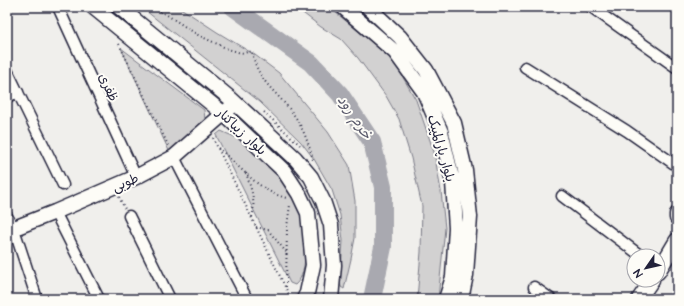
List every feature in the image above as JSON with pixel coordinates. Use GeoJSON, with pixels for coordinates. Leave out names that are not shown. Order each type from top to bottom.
{"type":"FeatureCollection","features":[{"type":"Feature","properties":{"kind":"street","name":"ظفری"},"geometry":{"type":"LineString","coordinates":[[58,7],[136,177]]}},
{"type":"Feature","properties":{"kind":"street","name":"بلوار زیباکنار"},"geometry":{"type":"LineString","coordinates":[[93,7],[224,114],[284,171],[299,194],[308,213],[313,265],[307,293],[304,299]]}},
{"type":"Feature","properties":{"kind":"street","name":"بلوار زیباکنار"},"geometry":{"type":"LineString","coordinates":[[119,7],[235,103],[295,158],[311,177],[324,202],[331,225],[334,265],[331,299]]}},
{"type":"Feature","properties":{"kind":"street","name":"بلوار پارالمپیک"},"geometry":{"type":"LineString","coordinates":[[343,7],[395,52],[424,92],[440,132],[453,182],[456,228],[453,277],[446,299]]}},
{"type":"Feature","properties":{"kind":"street","name":"بلوار پارالمپیک"},"geometry":{"type":"LineString","coordinates":[[368,7],[400,37],[426,70],[454,123],[465,170],[470,217],[466,275],[461,299]]}},
{"type":"Feature","properties":{"kind":"street"},"geometry":{"type":"LineString","coordinates":[[591,7],[677,68]]}},
{"type":"Feature","properties":{"kind":"street"},"geometry":{"type":"LineString","coordinates":[[525,67],[627,131],[677,166]]}},
{"type":"Feature","properties":{"kind":"street"},"geometry":{"type":"LineString","coordinates":[[7,70],[63,185]]}},
{"type":"Feature","properties":{"kind":"street"},"geometry":{"type":"LineString","coordinates":[[7,98],[18,92]]}},
{"type":"Feature","properties":{"kind":"street","name":"طوبی"},"geometry":{"type":"LineString","coordinates":[[10,230],[114,187],[174,157],[235,103]]}},
{"type":"Feature","properties":{"kind":"street"},"geometry":{"type":"LineString","coordinates":[[174,157],[247,299]]}},
{"type":"Feature","properties":{"kind":"street"},"geometry":{"type":"LineString","coordinates":[[562,196],[630,248]]}},
{"type":"Feature","properties":{"kind":"street"},"geometry":{"type":"LineString","coordinates":[[55,212],[99,299]]}},
{"type":"Feature","properties":{"kind":"street"},"geometry":{"type":"LineString","coordinates":[[7,216],[10,230],[38,299]]}},
{"type":"Feature","properties":{"kind":"street"},"geometry":{"type":"LineString","coordinates":[[129,216],[170,299]]}},
{"type":"Feature","properties":{"kind":"street"},"geometry":{"type":"LineString","coordinates":[[666,258],[677,240]]}},
{"type":"Feature","properties":{"kind":"street"},"geometry":{"type":"LineString","coordinates":[[534,287],[551,299]]}},
{"type":"Feature","properties":{"kind":"street"},"geometry":{"type":"LineString","coordinates":[[639,299],[647,288]]}},
{"type":"Feature","properties":{"kind":"path"},"geometry":{"type":"LineString","coordinates":[[149,7],[167,15],[198,35],[228,49],[244,53],[252,51],[258,72],[277,95],[284,101],[299,123],[310,146],[313,160]]}},
{"type":"Feature","properties":{"kind":"path"},"geometry":{"type":"LineString","coordinates":[[116,38],[174,157]]}},
{"type":"Feature","properties":{"kind":"path"},"geometry":{"type":"LineString","coordinates":[[208,128],[291,299]]}},
{"type":"Feature","properties":{"kind":"path"},"geometry":{"type":"LineString","coordinates":[[218,148],[262,187],[281,197],[292,199],[287,227],[286,288]]}},
{"type":"Feature","properties":{"kind":"path"},"geometry":{"type":"LineString","coordinates":[[245,172],[252,194],[254,210],[252,217]]}},
{"type":"Feature","properties":{"kind":"path"},"geometry":{"type":"LineString","coordinates":[[114,187],[129,216]]}},
{"type":"Feature","properties":{"kind":"path"},"geometry":{"type":"LineString","coordinates":[[256,227],[268,230],[286,252]]}},
{"type":"Feature","properties":{"kind":"shaded area"},"geometry":{"type":"Polygon","coordinates":[[[141,7],[179,7],[255,55],[279,73],[328,132],[349,165],[355,201],[355,238],[344,289],[341,287],[340,283],[343,241],[340,215],[332,190],[314,159],[301,142],[260,102],[141,7]]]}},
{"type":"Feature","properties":{"kind":"shaded area"},"geometry":{"type":"Polygon","coordinates":[[[295,7],[328,7],[340,16],[393,60],[416,100],[434,152],[441,191],[445,228],[438,299],[417,299],[421,252],[422,206],[411,158],[399,119],[386,96],[358,58],[341,39],[321,27],[295,7]]]}},
{"type":"Feature","properties":{"kind":"shaded area"},"geometry":{"type":"Polygon","coordinates":[[[121,48],[204,110],[205,120],[170,153],[121,48]]]}},
{"type":"Feature","properties":{"kind":"shaded area"},"geometry":{"type":"Polygon","coordinates":[[[221,131],[240,140],[256,154],[281,180],[298,206],[303,228],[305,256],[302,274],[295,285],[290,283],[216,135],[221,131]]]}},
{"type":"Feature","properties":{"kind":"waterway","name":"خرم رود"},"geometry":{"type":"LineString","coordinates":[[233,7],[311,63],[340,94],[372,142],[383,187],[383,247],[372,299]]}}]}
